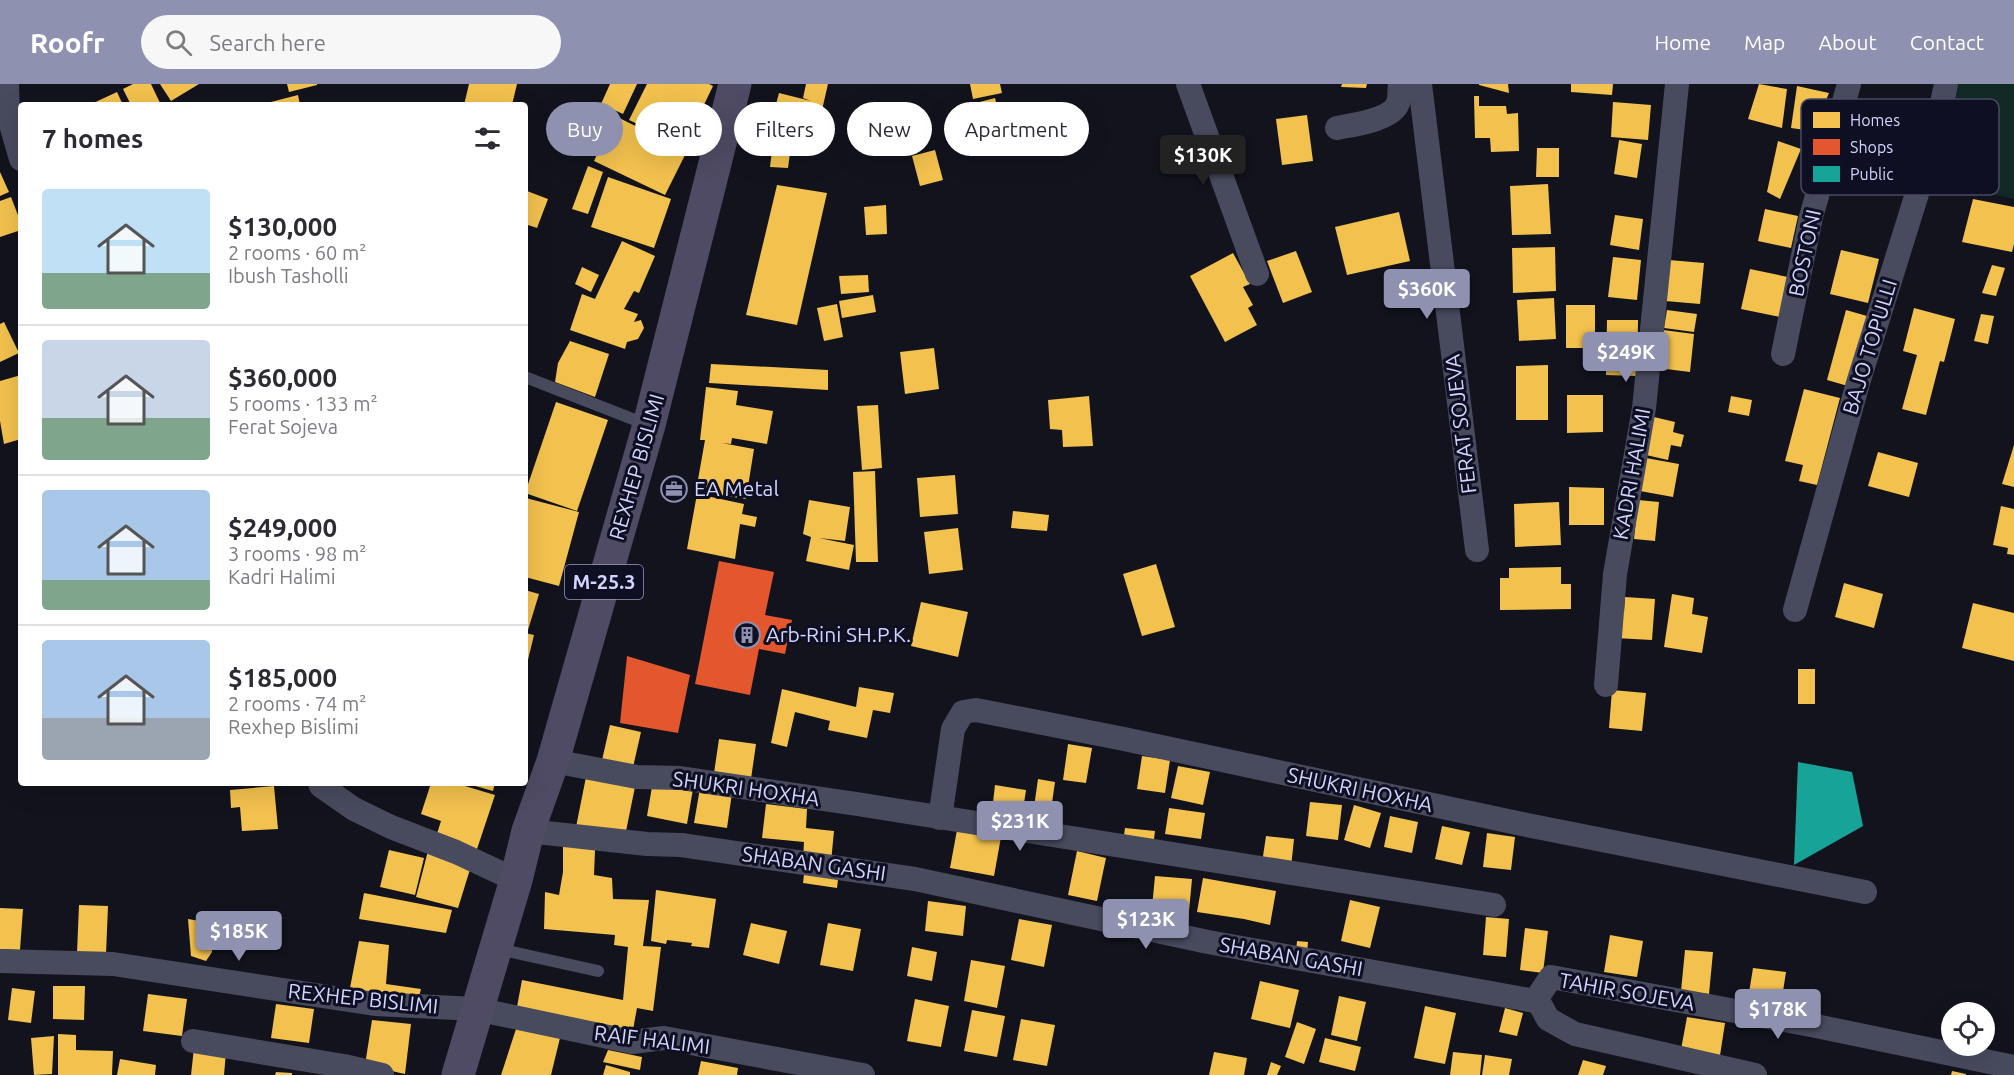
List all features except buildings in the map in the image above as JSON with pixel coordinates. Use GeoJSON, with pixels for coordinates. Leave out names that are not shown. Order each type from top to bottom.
{"type":"FeatureCollection","features":[{"type":"Feature","properties":{"kind":"main road","name":"REXHEP BISLIMI"},"geometry":{"type":"LineString","coordinates":[[458,1075],[516,880],[528,831],[553,761],[650,425],[735,84]]}},
{"type":"Feature","properties":{"kind":"street"},"geometry":{"type":"LineString","coordinates":[[7,84],[8,114],[18,149]]}},
{"type":"Feature","properties":{"kind":"street"},"geometry":{"type":"LineString","coordinates":[[1188,84],[1257,274]]}},
{"type":"Feature","properties":{"kind":"street"},"geometry":{"type":"LineString","coordinates":[[1337,128],[1367,123],[1393,111],[1399,103],[1400,84]]}},
{"type":"Feature","properties":{"kind":"street","name":"FERAT SOJEVA"},"geometry":{"type":"LineString","coordinates":[[1420,84],[1477,550]]}},
{"type":"Feature","properties":{"kind":"street","name":"KADRI HALIMI"},"geometry":{"type":"LineString","coordinates":[[1606,685],[1615,574],[1644,408],[1677,84]]}},
{"type":"Feature","properties":{"kind":"street","name":"BOSTONI"},"geometry":{"type":"LineString","coordinates":[[1845,99],[1849,84]]}},
{"type":"Feature","properties":{"kind":"street","name":"BAJO TOPULLI"},"geometry":{"type":"LineString","coordinates":[[1943,99],[1946,84]]}},
{"type":"Feature","properties":{"kind":"street","name":"BOSTONI"},"geometry":{"type":"LineString","coordinates":[[1783,354],[1817,195]]}},
{"type":"Feature","properties":{"kind":"street","name":"BAJO TOPULLI"},"geometry":{"type":"LineString","coordinates":[[1795,609],[1858,383],[1917,195]]}},
{"type":"Feature","properties":{"kind":"street","name":"SHUKRI HOXHA"},"geometry":{"type":"LineString","coordinates":[[940,818],[952,729],[963,712],[976,710],[1125,739],[1533,826],[1865,892]]}},
{"type":"Feature","properties":{"kind":"street","name":"SHUKRI HOXHA"},"geometry":{"type":"LineString","coordinates":[[553,761],[637,777],[680,778],[1494,905]]}},
{"type":"Feature","properties":{"kind":"street"},"geometry":{"type":"LineString","coordinates":[[321,786],[354,809],[391,827],[456,852],[516,880]]}},
{"type":"Feature","properties":{"kind":"street","name":"SHABAN GASHI"},"geometry":{"type":"LineString","coordinates":[[528,831],[681,846],[915,879],[1208,942],[1535,1001]]}},
{"type":"Feature","properties":{"kind":"street","name":"REXHEP BISLIMI"},"geometry":{"type":"LineString","coordinates":[[0,961],[112,964],[375,1004],[477,1009]]}},
{"type":"Feature","properties":{"kind":"street","name":"TAHIR SOJEVA"},"geometry":{"type":"LineString","coordinates":[[1535,1001],[1551,977],[1789,1021],[2014,1067]]}},
{"type":"Feature","properties":{"kind":"street"},"geometry":{"type":"LineString","coordinates":[[1535,1001],[1548,1018],[1575,1034],[1755,1075]]}},
{"type":"Feature","properties":{"kind":"street","name":"RAIF HALIMI"},"geometry":{"type":"LineString","coordinates":[[477,1009],[632,1042],[664,1038],[863,1075]]}},
{"type":"Feature","properties":{"kind":"street"},"geometry":{"type":"LineString","coordinates":[[193,1041],[344,1066],[382,1075]]}},
{"type":"Feature","properties":{"kind":"lane"},"geometry":{"type":"LineString","coordinates":[[528,378],[650,425]]}},
{"type":"Feature","properties":{"kind":"lane"},"geometry":{"type":"LineString","coordinates":[[494,948],[598,971]]}},
{"type":"Feature","properties":{"kind":"green space"},"geometry":{"type":"Polygon","coordinates":[[[1948,84],[2014,84],[2014,199],[1996,195],[1999,195],[1999,99],[1944,99],[1948,84]]]}},
{"type":"Feature","properties":{"kind":"place","name":"EA Metal"},"geometry":{"type":"Point","coordinates":[674,489]}},
{"type":"Feature","properties":{"kind":"place","name":"Arb-Rini SH.P.K."},"geometry":{"type":"Point","coordinates":[747,635]}}]}
